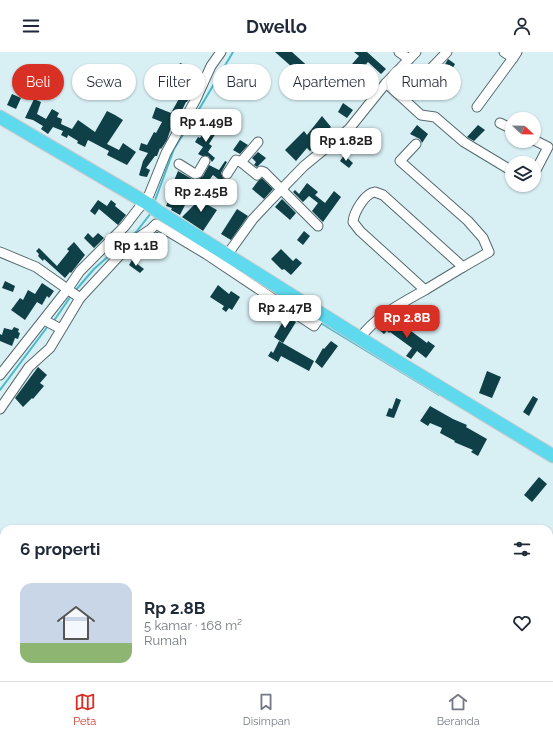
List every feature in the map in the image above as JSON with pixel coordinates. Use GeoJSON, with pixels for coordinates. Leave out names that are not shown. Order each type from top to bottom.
{"type":"FeatureCollection","features":[{"type":"Feature","properties":{"kind":"highway"},"geometry":{"type":"LineString","coordinates":[[0,117],[155,214],[209,251],[227,255],[248,276],[302,310],[360,338],[553,456]]}},
{"type":"Feature","properties":{"kind":"street"},"geometry":{"type":"LineString","coordinates":[[0,375],[52,324],[73,294],[124,239],[135,239],[151,229],[155,214],[149,195],[176,133],[196,98],[211,66],[221,52]]}},
{"type":"Feature","properties":{"kind":"street"},"geometry":{"type":"LineString","coordinates":[[399,52],[408,59]]}},
{"type":"Feature","properties":{"kind":"street"},"geometry":{"type":"LineString","coordinates":[[404,64],[416,52]]}},
{"type":"Feature","properties":{"kind":"street"},"geometry":{"type":"LineString","coordinates":[[436,64],[447,52]]}},
{"type":"Feature","properties":{"kind":"street"},"geometry":{"type":"LineString","coordinates":[[477,107],[515,55],[504,52]]}},
{"type":"Feature","properties":{"kind":"street"},"geometry":{"type":"LineString","coordinates":[[227,255],[253,219],[304,166],[349,128],[387,87]]}},
{"type":"Feature","properties":{"kind":"street"},"geometry":{"type":"LineString","coordinates":[[405,100],[421,115],[435,117],[464,142],[505,167]]}},
{"type":"Feature","properties":{"kind":"street"},"geometry":{"type":"LineString","coordinates":[[500,123],[505,126]]}},
{"type":"Feature","properties":{"kind":"street"},"geometry":{"type":"LineString","coordinates":[[241,162],[258,142]]}},
{"type":"Feature","properties":{"kind":"street"},"geometry":{"type":"LineString","coordinates":[[360,338],[373,323],[398,305],[489,252],[482,238],[468,221],[400,161],[416,144]]}},
{"type":"Feature","properties":{"kind":"street"},"geometry":{"type":"LineString","coordinates":[[541,144],[548,148],[541,161]]}},
{"type":"Feature","properties":{"kind":"street"},"geometry":{"type":"LineString","coordinates":[[227,174],[236,160],[241,162],[257,175],[261,171],[264,172],[318,226]]}},
{"type":"Feature","properties":{"kind":"street"},"geometry":{"type":"LineString","coordinates":[[179,164],[195,174],[198,173],[204,161]]}},
{"type":"Feature","properties":{"kind":"street"},"geometry":{"type":"LineString","coordinates":[[425,290],[360,231],[353,222],[353,216],[367,195],[372,192],[383,195],[463,267]]}},
{"type":"Feature","properties":{"kind":"street"},"geometry":{"type":"LineString","coordinates":[[0,409],[3,396],[30,364],[50,348],[52,324],[73,294],[86,264],[124,239],[155,214]]}},
{"type":"Feature","properties":{"kind":"street"},"geometry":{"type":"LineString","coordinates":[[209,251],[248,276]]}},
{"type":"Feature","properties":{"kind":"street"},"geometry":{"type":"LineString","coordinates":[[0,252],[36,268],[73,294]]}},
{"type":"Feature","properties":{"kind":"street"},"geometry":{"type":"LineString","coordinates":[[18,356],[30,364]]}},
{"type":"Feature","properties":{"kind":"building"},"geometry":{"type":"Polygon","coordinates":[[[275,52],[292,52],[305,64],[289,64],[275,52]]]}},
{"type":"Feature","properties":{"kind":"building"},"geometry":{"type":"Polygon","coordinates":[[[354,52],[367,52],[386,69],[381,74],[379,72],[379,64],[370,64],[368,62],[366,64],[352,64],[359,56],[354,52]]]}},
{"type":"Feature","properties":{"kind":"building"},"geometry":{"type":"Polygon","coordinates":[[[448,59],[455,64],[445,64],[448,59]]]}},
{"type":"Feature","properties":{"kind":"building"},"geometry":{"type":"Polygon","coordinates":[[[12,94],[12,100],[20,100],[16,109],[7,105],[12,94]]]}},
{"type":"Feature","properties":{"kind":"building"},"geometry":{"type":"Polygon","coordinates":[[[34,100],[36,100],[41,102],[37,114],[46,119],[52,109],[59,113],[57,117],[62,119],[61,124],[72,129],[78,120],[95,132],[107,111],[123,120],[107,144],[119,150],[123,143],[136,152],[127,165],[107,155],[109,151],[88,140],[85,147],[77,143],[78,141],[68,135],[67,138],[61,135],[63,131],[53,127],[48,134],[41,129],[43,126],[33,120],[25,118],[34,100]]]}},
{"type":"Feature","properties":{"kind":"building"},"geometry":{"type":"Polygon","coordinates":[[[178,100],[188,100],[181,112],[179,111],[167,140],[161,149],[160,148],[157,156],[155,156],[146,168],[150,170],[147,177],[141,176],[139,175],[143,161],[148,153],[139,150],[141,143],[147,145],[154,132],[156,133],[162,122],[152,118],[156,107],[171,113],[178,100]]]}},
{"type":"Feature","properties":{"kind":"building"},"geometry":{"type":"Polygon","coordinates":[[[343,103],[353,110],[347,118],[338,112],[343,103]]]}},
{"type":"Feature","properties":{"kind":"building"},"geometry":{"type":"Polygon","coordinates":[[[217,111],[237,123],[232,129],[213,117],[217,111]]]}},
{"type":"Feature","properties":{"kind":"building"},"geometry":{"type":"Polygon","coordinates":[[[322,116],[331,127],[326,132],[329,135],[324,141],[322,139],[310,151],[307,148],[296,161],[285,150],[304,131],[307,135],[322,116]]]}},
{"type":"Feature","properties":{"kind":"building"},"geometry":{"type":"Polygon","coordinates":[[[417,125],[428,134],[422,143],[420,139],[410,134],[417,125]]]}},
{"type":"Feature","properties":{"kind":"building"},"geometry":{"type":"Polygon","coordinates":[[[478,125],[485,130],[474,141],[467,137],[478,125]]]}},
{"type":"Feature","properties":{"kind":"building"},"geometry":{"type":"Polygon","coordinates":[[[207,128],[216,133],[209,144],[212,146],[208,152],[215,158],[212,162],[208,156],[198,154],[203,147],[195,142],[207,128]]]}},
{"type":"Feature","properties":{"kind":"building"},"geometry":{"type":"Polygon","coordinates":[[[240,140],[248,145],[240,154],[233,150],[240,140]]]}},
{"type":"Feature","properties":{"kind":"building"},"geometry":{"type":"Polygon","coordinates":[[[258,152],[266,158],[257,167],[254,165],[256,162],[252,158],[258,152]]]}},
{"type":"Feature","properties":{"kind":"building"},"geometry":{"type":"Polygon","coordinates":[[[344,155],[353,163],[349,168],[340,161],[344,155]]]}},
{"type":"Feature","properties":{"kind":"building"},"geometry":{"type":"Polygon","coordinates":[[[225,161],[227,162],[221,173],[224,179],[222,182],[213,175],[207,189],[186,182],[182,191],[189,197],[180,215],[171,210],[172,208],[166,206],[175,184],[173,183],[178,171],[192,179],[197,180],[203,176],[209,165],[219,170],[225,161]]]}},
{"type":"Feature","properties":{"kind":"building"},"geometry":{"type":"Polygon","coordinates":[[[262,178],[273,189],[264,199],[252,189],[262,178]]]}},
{"type":"Feature","properties":{"kind":"building"},"geometry":{"type":"Polygon","coordinates":[[[225,181],[234,188],[226,199],[217,193],[225,181]]]}},
{"type":"Feature","properties":{"kind":"building"},"geometry":{"type":"Polygon","coordinates":[[[307,183],[318,192],[315,195],[325,203],[334,191],[341,197],[323,222],[312,211],[318,203],[309,196],[303,202],[293,192],[295,190],[299,194],[307,183]]]}},
{"type":"Feature","properties":{"kind":"building"},"geometry":{"type":"Polygon","coordinates":[[[207,192],[213,199],[208,205],[217,210],[203,231],[182,217],[207,192]]]}},
{"type":"Feature","properties":{"kind":"building"},"geometry":{"type":"Polygon","coordinates":[[[282,199],[296,213],[290,220],[275,207],[282,199]]]}},
{"type":"Feature","properties":{"kind":"building"},"geometry":{"type":"Polygon","coordinates":[[[98,200],[107,206],[111,200],[116,204],[115,206],[126,215],[118,225],[99,209],[95,215],[90,211],[98,200]]]}},
{"type":"Feature","properties":{"kind":"building"},"geometry":{"type":"Polygon","coordinates":[[[237,209],[248,216],[231,240],[221,234],[237,209]]]}},
{"type":"Feature","properties":{"kind":"building"},"geometry":{"type":"Polygon","coordinates":[[[304,231],[310,236],[303,245],[297,240],[304,231]]]}},
{"type":"Feature","properties":{"kind":"building"},"geometry":{"type":"Polygon","coordinates":[[[157,232],[167,237],[163,244],[151,236],[157,232]]]}},
{"type":"Feature","properties":{"kind":"building"},"geometry":{"type":"Polygon","coordinates":[[[88,233],[93,238],[98,233],[104,238],[94,248],[84,238],[88,233]]]}},
{"type":"Feature","properties":{"kind":"building"},"geometry":{"type":"Polygon","coordinates":[[[74,242],[85,255],[71,273],[70,272],[65,278],[44,259],[43,261],[38,256],[39,254],[36,251],[39,248],[57,266],[69,251],[67,249],[74,242]]]}},
{"type":"Feature","properties":{"kind":"building"},"geometry":{"type":"Polygon","coordinates":[[[281,249],[293,261],[296,258],[302,263],[291,275],[284,269],[282,270],[271,259],[281,249]]]}},
{"type":"Feature","properties":{"kind":"building"},"geometry":{"type":"Polygon","coordinates":[[[132,260],[144,269],[140,273],[129,265],[132,260]]]}},
{"type":"Feature","properties":{"kind":"building"},"geometry":{"type":"Polygon","coordinates":[[[5,281],[15,286],[13,292],[2,288],[5,281]]]}},
{"type":"Feature","properties":{"kind":"building"},"geometry":{"type":"Polygon","coordinates":[[[42,283],[54,291],[49,298],[47,296],[42,305],[37,302],[25,320],[11,310],[20,298],[23,300],[28,290],[35,294],[42,283]]]}},
{"type":"Feature","properties":{"kind":"building"},"geometry":{"type":"Polygon","coordinates":[[[218,285],[229,294],[231,291],[240,297],[232,310],[229,308],[226,312],[222,309],[224,306],[210,297],[218,285]]]}},
{"type":"Feature","properties":{"kind":"building"},"geometry":{"type":"Polygon","coordinates":[[[286,316],[296,322],[283,343],[274,337],[286,316]]]}},
{"type":"Feature","properties":{"kind":"building"},"geometry":{"type":"Polygon","coordinates":[[[392,317],[398,322],[396,324],[409,334],[411,331],[427,343],[428,341],[435,346],[426,358],[417,351],[411,359],[406,356],[412,348],[390,332],[389,333],[387,331],[384,334],[378,329],[381,326],[380,325],[392,317]]]}},
{"type":"Feature","properties":{"kind":"building"},"geometry":{"type":"Polygon","coordinates":[[[14,327],[19,329],[18,332],[20,333],[18,339],[15,338],[12,346],[0,341],[0,334],[2,335],[4,328],[12,330],[14,327]]]}},
{"type":"Feature","properties":{"kind":"building"},"geometry":{"type":"Polygon","coordinates":[[[279,341],[314,361],[309,371],[281,356],[278,362],[268,356],[271,351],[273,353],[279,341]]]}},
{"type":"Feature","properties":{"kind":"building"},"geometry":{"type":"Polygon","coordinates":[[[331,341],[338,346],[322,368],[315,362],[323,348],[324,349],[331,341]]]}},
{"type":"Feature","properties":{"kind":"building"},"geometry":{"type":"Polygon","coordinates":[[[38,367],[47,375],[40,383],[44,386],[33,399],[32,398],[23,407],[15,398],[38,367]]]}},
{"type":"Feature","properties":{"kind":"building"},"geometry":{"type":"Polygon","coordinates":[[[487,371],[501,377],[492,398],[479,393],[487,371]]]}},
{"type":"Feature","properties":{"kind":"building"},"geometry":{"type":"Polygon","coordinates":[[[533,396],[538,399],[529,416],[523,412],[533,396]]]}},
{"type":"Feature","properties":{"kind":"building"},"geometry":{"type":"Polygon","coordinates":[[[396,398],[401,400],[394,418],[386,416],[389,408],[392,409],[396,398]]]}},
{"type":"Feature","properties":{"kind":"building"},"geometry":{"type":"Polygon","coordinates":[[[430,406],[467,425],[466,427],[487,439],[478,456],[471,452],[473,450],[454,442],[455,441],[440,433],[442,428],[430,423],[428,426],[420,421],[430,406]]]}},
{"type":"Feature","properties":{"kind":"building"},"geometry":{"type":"Polygon","coordinates":[[[539,477],[547,484],[532,502],[524,495],[539,477]]]}},
{"type":"Feature","properties":{"kind":"waterway"},"geometry":{"type":"LineString","coordinates":[[154,203],[174,149],[233,52]]}},
{"type":"Feature","properties":{"kind":"waterway"},"geometry":{"type":"LineString","coordinates":[[75,291],[94,269],[137,231],[151,213]]}},
{"type":"Feature","properties":{"kind":"waterway"},"geometry":{"type":"LineString","coordinates":[[258,283],[315,319]]}},
{"type":"Feature","properties":{"kind":"waterway"},"geometry":{"type":"LineString","coordinates":[[53,322],[71,296]]}},
{"type":"Feature","properties":{"kind":"waterway"},"geometry":{"type":"LineString","coordinates":[[319,322],[439,395]]}},
{"type":"Feature","properties":{"kind":"waterway"},"geometry":{"type":"LineString","coordinates":[[0,390],[48,326]]}}]}
